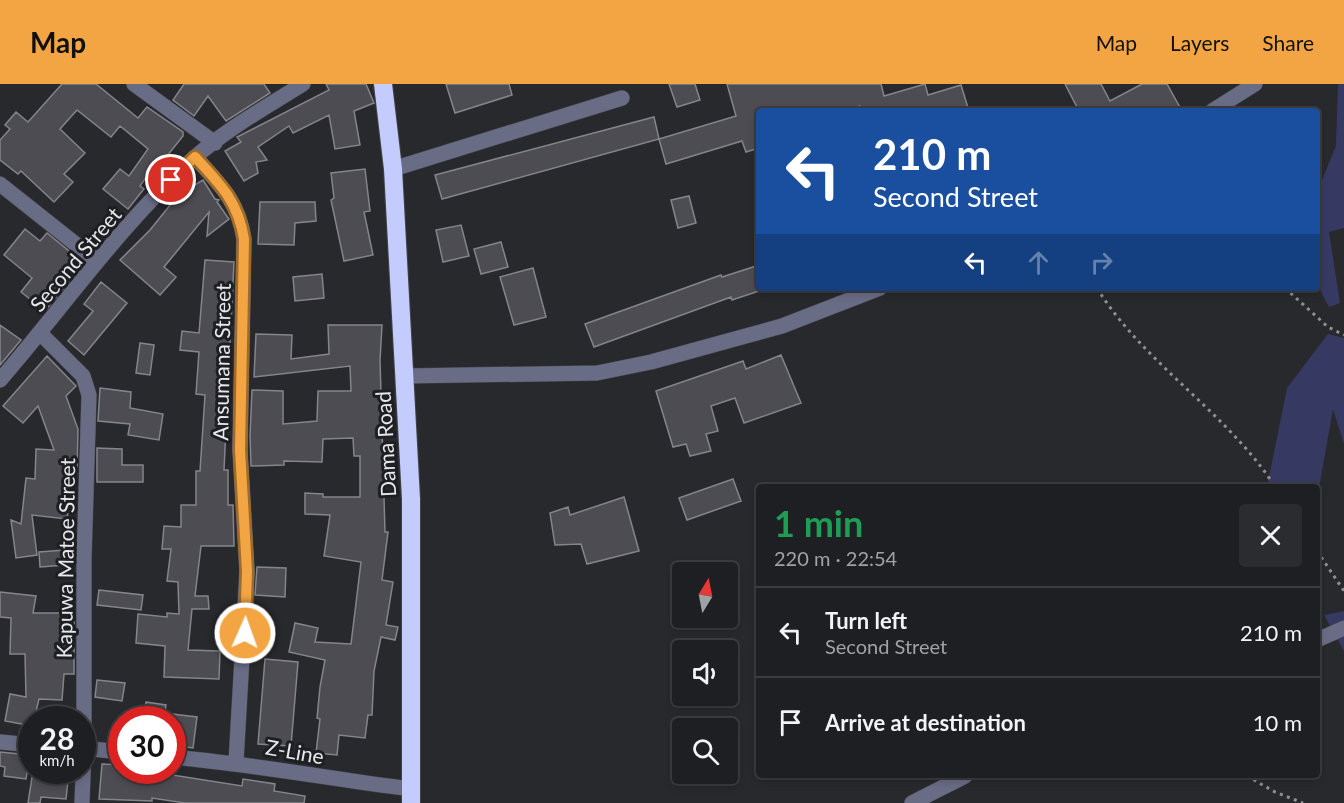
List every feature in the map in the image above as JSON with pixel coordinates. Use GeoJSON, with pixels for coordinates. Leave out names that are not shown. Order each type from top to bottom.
{"type":"FeatureCollection","features":[{"type":"Feature","properties":{"kind":"highway","name":"Dama Road"},"geometry":{"type":"LineString","coordinates":[[383,84],[393,169],[411,499],[411,796]]}},
{"type":"Feature","properties":{"kind":"street"},"geometry":{"type":"LineString","coordinates":[[134,84],[215,143]]}},
{"type":"Feature","properties":{"kind":"street","name":"Second Street"},"geometry":{"type":"LineString","coordinates":[[0,380],[97,261],[195,157],[303,84]]}},
{"type":"Feature","properties":{"kind":"street"},"geometry":{"type":"LineString","coordinates":[[1217,108],[1255,84]]}},
{"type":"Feature","properties":{"kind":"street"},"geometry":{"type":"LineString","coordinates":[[393,169],[622,98]]}},
{"type":"Feature","properties":{"kind":"street","name":"Ansumana Street"},"geometry":{"type":"LineString","coordinates":[[195,157],[229,194],[241,217],[244,239],[240,450],[247,571],[236,762]]}},
{"type":"Feature","properties":{"kind":"street"},"geometry":{"type":"LineString","coordinates":[[0,184],[97,261]]}},
{"type":"Feature","properties":{"kind":"street"},"geometry":{"type":"LineString","coordinates":[[404,376],[597,373],[651,362],[782,326],[872,291]]}},
{"type":"Feature","properties":{"kind":"street","name":"Kapuwa Matoe Street"},"geometry":{"type":"LineString","coordinates":[[40,333],[84,376],[89,395],[84,559],[83,706]]}},
{"type":"Feature","properties":{"kind":"street"},"geometry":{"type":"LineString","coordinates":[[1320,639],[1344,628]]}},
{"type":"Feature","properties":{"kind":"street"},"geometry":{"type":"LineString","coordinates":[[0,742],[18,744]]}},
{"type":"Feature","properties":{"kind":"street","name":"Z-Line"},"geometry":{"type":"LineString","coordinates":[[186,758],[236,762],[411,796]]}},
{"type":"Feature","properties":{"kind":"street"},"geometry":{"type":"LineString","coordinates":[[912,803],[961,778]]}},
{"type":"Feature","properties":{"kind":"street","name":"Kapuwa Matoe Street"},"geometry":{"type":"LineString","coordinates":[[82,784],[82,803]]}},
{"type":"Feature","properties":{"kind":"path"},"geometry":{"type":"LineString","coordinates":[[1099,291],[1114,316],[1254,458],[1273,484]]}},
{"type":"Feature","properties":{"kind":"path"},"geometry":{"type":"LineString","coordinates":[[1288,291],[1328,327],[1344,335]]}},
{"type":"Feature","properties":{"kind":"path"},"geometry":{"type":"LineString","coordinates":[[1320,555],[1344,591]]}},
{"type":"Feature","properties":{"kind":"path"},"geometry":{"type":"LineString","coordinates":[[1250,778],[1275,792],[1303,803]]}},
{"type":"Feature","properties":{"kind":"shaded area"},"geometry":{"type":"Polygon","coordinates":[[[1338,84],[1344,84],[1344,228],[1329,232],[1340,303],[1329,307],[1320,290],[1320,185],[1336,146],[1338,84]]]}},
{"type":"Feature","properties":{"kind":"shaded area"},"geometry":{"type":"Polygon","coordinates":[[[1328,334],[1344,338],[1344,444],[1333,409],[1320,484],[1268,484],[1287,388],[1328,334]]]}},
{"type":"Feature","properties":{"kind":"shaded area"},"geometry":{"type":"Polygon","coordinates":[[[1344,611],[1344,651],[1324,615],[1344,611]]]}},
{"type":"Feature","properties":{"kind":"building"},"geometry":{"type":"Polygon","coordinates":[[[62,84],[96,84],[138,118],[147,107],[183,132],[183,136],[163,161],[159,158],[140,186],[144,189],[128,209],[103,189],[120,169],[129,176],[148,149],[120,126],[111,137],[77,110],[60,129],[85,153],[64,174],[73,182],[54,202],[21,171],[18,174],[0,160],[0,140],[10,129],[5,125],[16,112],[28,122],[62,84]]]}},
{"type":"Feature","properties":{"kind":"building"},"geometry":{"type":"Polygon","coordinates":[[[184,84],[264,84],[270,93],[226,121],[208,96],[194,116],[173,100],[184,84]]]}},
{"type":"Feature","properties":{"kind":"building"},"geometry":{"type":"Polygon","coordinates":[[[326,84],[366,84],[374,103],[354,111],[360,145],[335,149],[329,115],[293,133],[289,126],[258,147],[267,160],[256,162],[258,173],[244,181],[225,151],[241,142],[237,137],[329,90],[326,84]]]}},
{"type":"Feature","properties":{"kind":"building"},"geometry":{"type":"Polygon","coordinates":[[[446,84],[509,84],[512,95],[455,113],[446,84]]]}},
{"type":"Feature","properties":{"kind":"building"},"geometry":{"type":"Polygon","coordinates":[[[669,84],[695,84],[700,100],[677,107],[669,84]]]}},
{"type":"Feature","properties":{"kind":"building"},"geometry":{"type":"Polygon","coordinates":[[[727,84],[881,84],[884,96],[925,84],[928,95],[961,85],[968,108],[860,108],[860,106],[854,108],[756,108],[756,149],[746,152],[742,141],[666,164],[659,139],[736,116],[727,84]]]}},
{"type":"Feature","properties":{"kind":"building"},"geometry":{"type":"Polygon","coordinates":[[[1065,84],[1101,84],[1110,101],[1142,84],[1167,84],[1180,108],[1077,108],[1065,84]]]}},
{"type":"Feature","properties":{"kind":"building"},"geometry":{"type":"Polygon","coordinates":[[[654,117],[659,139],[442,199],[435,175],[654,117]]]}},
{"type":"Feature","properties":{"kind":"building"},"geometry":{"type":"Polygon","coordinates":[[[365,169],[370,211],[364,212],[373,255],[344,261],[331,200],[334,198],[331,173],[365,169]]]}},
{"type":"Feature","properties":{"kind":"building"},"geometry":{"type":"Polygon","coordinates":[[[203,180],[215,199],[219,200],[217,202],[229,219],[207,236],[209,212],[164,267],[176,277],[160,295],[120,260],[150,230],[175,199],[174,197],[203,180]]]}},
{"type":"Feature","properties":{"kind":"building"},"geometry":{"type":"Polygon","coordinates":[[[689,196],[696,223],[678,228],[671,200],[689,196]]]}},
{"type":"Feature","properties":{"kind":"building"},"geometry":{"type":"Polygon","coordinates":[[[260,202],[315,202],[316,221],[295,223],[294,245],[258,244],[260,202]]]}},
{"type":"Feature","properties":{"kind":"building"},"geometry":{"type":"Polygon","coordinates":[[[461,225],[469,256],[443,262],[436,230],[461,225]]]}},
{"type":"Feature","properties":{"kind":"building"},"geometry":{"type":"Polygon","coordinates":[[[25,229],[40,241],[47,233],[84,263],[45,311],[21,292],[32,278],[4,255],[25,229]]]}},
{"type":"Feature","properties":{"kind":"building"},"geometry":{"type":"Polygon","coordinates":[[[501,242],[508,267],[481,274],[474,249],[501,242]]]}},
{"type":"Feature","properties":{"kind":"building"},"geometry":{"type":"Polygon","coordinates":[[[205,260],[234,262],[224,470],[228,470],[228,505],[233,505],[234,546],[201,546],[195,596],[208,596],[209,609],[192,609],[188,650],[220,651],[219,679],[164,677],[165,646],[136,643],[138,614],[167,617],[167,613],[179,614],[178,582],[167,581],[171,549],[162,549],[164,526],[181,527],[181,505],[196,505],[196,471],[200,471],[205,395],[196,394],[199,352],[180,350],[182,331],[199,333],[205,260]]]}},
{"type":"Feature","properties":{"kind":"building"},"geometry":{"type":"Polygon","coordinates":[[[756,266],[756,291],[759,291],[732,300],[731,297],[594,347],[585,324],[721,275],[722,277],[756,266]]]}},
{"type":"Feature","properties":{"kind":"building"},"geometry":{"type":"Polygon","coordinates":[[[533,268],[546,317],[514,325],[500,277],[533,268]]]}},
{"type":"Feature","properties":{"kind":"building"},"geometry":{"type":"Polygon","coordinates":[[[322,274],[324,298],[295,301],[293,277],[322,274]]]}},
{"type":"Feature","properties":{"kind":"building"},"geometry":{"type":"Polygon","coordinates":[[[101,282],[127,303],[84,355],[68,341],[93,311],[84,304],[101,282]]]}},
{"type":"Feature","properties":{"kind":"building"},"geometry":{"type":"Polygon","coordinates":[[[0,325],[21,340],[0,365],[0,325]]]}},
{"type":"Feature","properties":{"kind":"building"},"geometry":{"type":"Polygon","coordinates":[[[328,325],[382,325],[380,360],[385,532],[388,532],[382,580],[393,582],[386,625],[398,627],[395,640],[381,637],[374,671],[372,715],[368,715],[365,738],[339,735],[337,755],[316,753],[320,719],[317,718],[320,687],[325,660],[289,652],[295,623],[318,628],[315,642],[351,644],[361,562],[324,556],[330,515],[305,514],[305,493],[323,494],[323,497],[360,497],[360,456],[354,456],[353,438],[323,439],[322,462],[284,461],[284,465],[251,466],[250,436],[252,390],[283,391],[283,424],[317,421],[318,391],[351,391],[350,366],[254,377],[256,334],[292,335],[291,359],[329,354],[328,325]]]}},
{"type":"Feature","properties":{"kind":"building"},"geometry":{"type":"Polygon","coordinates":[[[140,343],[154,345],[150,375],[136,373],[140,343]]]}},
{"type":"Feature","properties":{"kind":"building"},"geometry":{"type":"Polygon","coordinates":[[[781,355],[801,403],[744,423],[735,398],[711,406],[718,431],[706,434],[711,451],[690,456],[686,444],[673,447],[656,391],[743,361],[746,369],[781,355]]]}},
{"type":"Feature","properties":{"kind":"building"},"geometry":{"type":"Polygon","coordinates":[[[47,356],[76,386],[66,396],[78,429],[77,473],[73,473],[67,519],[32,515],[37,555],[16,558],[11,520],[21,524],[26,478],[35,479],[36,449],[54,450],[38,406],[23,423],[3,406],[47,356]]]}},
{"type":"Feature","properties":{"kind":"building"},"geometry":{"type":"Polygon","coordinates":[[[100,388],[131,392],[130,408],[163,414],[159,440],[128,435],[130,424],[98,421],[100,388]]]}},
{"type":"Feature","properties":{"kind":"building"},"geometry":{"type":"Polygon","coordinates":[[[97,448],[122,449],[122,465],[143,465],[143,482],[97,482],[97,448]]]}},
{"type":"Feature","properties":{"kind":"building"},"geometry":{"type":"Polygon","coordinates":[[[733,479],[741,501],[687,520],[679,498],[733,479]]]}},
{"type":"Feature","properties":{"kind":"building"},"geometry":{"type":"Polygon","coordinates":[[[624,497],[639,551],[587,564],[581,544],[555,545],[550,513],[568,507],[570,515],[624,497]]]}},
{"type":"Feature","properties":{"kind":"building"},"geometry":{"type":"Polygon","coordinates":[[[65,550],[66,565],[40,567],[39,552],[65,550]]]}},
{"type":"Feature","properties":{"kind":"building"},"geometry":{"type":"Polygon","coordinates":[[[257,567],[286,568],[285,597],[255,595],[257,567]]]}},
{"type":"Feature","properties":{"kind":"building"},"geometry":{"type":"Polygon","coordinates":[[[99,590],[143,595],[141,610],[97,605],[99,590]]]}},
{"type":"Feature","properties":{"kind":"building"},"geometry":{"type":"Polygon","coordinates":[[[0,592],[36,596],[33,613],[74,613],[74,674],[64,674],[62,700],[39,699],[37,706],[18,706],[18,723],[5,721],[10,694],[26,697],[25,654],[10,654],[11,618],[0,617],[0,592]]]}},
{"type":"Feature","properties":{"kind":"building"},"geometry":{"type":"Polygon","coordinates":[[[265,659],[298,662],[291,746],[258,744],[265,659]]]}},
{"type":"Feature","properties":{"kind":"building"},"geometry":{"type":"Polygon","coordinates":[[[97,680],[125,683],[122,701],[95,697],[97,680]]]}},
{"type":"Feature","properties":{"kind":"building"},"geometry":{"type":"Polygon","coordinates":[[[146,702],[166,705],[166,706],[145,706],[146,702]]]}},
{"type":"Feature","properties":{"kind":"building"},"geometry":{"type":"Polygon","coordinates":[[[186,716],[197,717],[193,748],[186,747],[186,716]]]}},
{"type":"Feature","properties":{"kind":"building"},"geometry":{"type":"Polygon","coordinates":[[[0,752],[18,754],[18,778],[4,776],[5,767],[0,766],[0,752]]]}},
{"type":"Feature","properties":{"kind":"building"},"geometry":{"type":"Polygon","coordinates":[[[102,764],[108,764],[108,784],[186,784],[186,777],[242,786],[243,779],[275,784],[274,791],[305,796],[304,803],[185,803],[152,798],[152,801],[99,799],[102,764]]]}},
{"type":"Feature","properties":{"kind":"building"},"geometry":{"type":"Polygon","coordinates":[[[31,784],[68,784],[66,799],[41,797],[40,803],[28,803],[31,784]]]}},
{"type":"Feature","properties":{"kind":"route"},"geometry":{"type":"LineString","coordinates":[[171,180],[195,157],[229,194],[241,217],[244,239],[240,450],[246,533],[245,633]]}}]}
